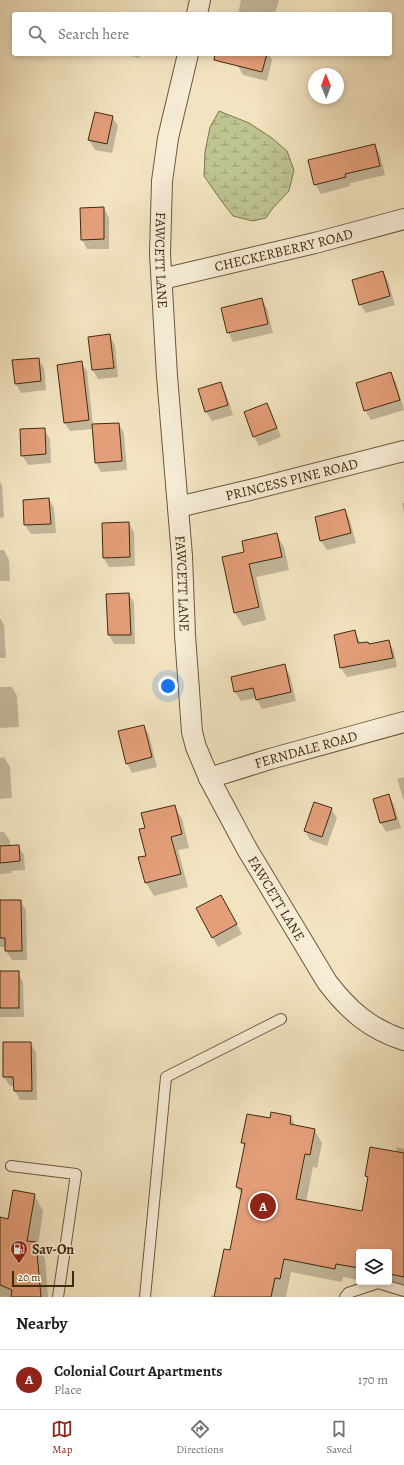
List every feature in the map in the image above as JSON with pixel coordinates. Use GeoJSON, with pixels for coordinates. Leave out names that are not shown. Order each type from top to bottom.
{"type":"FeatureCollection","features":[{"type":"Feature","properties":{"kind":"street"},"geometry":{"type":"LineString","coordinates":[[197,12],[200,0]]}},
{"type":"Feature","properties":{"kind":"street","name":"FAWCETT LANE"},"geometry":{"type":"LineString","coordinates":[[188,56],[168,138],[162,181],[160,254],[167,376],[182,556],[185,635],[192,732],[196,747],[209,778],[247,849],[327,982],[353,1013],[367,1023],[404,1040]]}},
{"type":"Feature","properties":{"kind":"street","name":"CHECKERBERRY ROAD"},"geometry":{"type":"LineString","coordinates":[[162,279],[315,243],[404,219]]}},
{"type":"Feature","properties":{"kind":"street","name":"PRINCESS PINE ROAD"},"geometry":{"type":"LineString","coordinates":[[178,506],[404,451]]}},
{"type":"Feature","properties":{"kind":"street","name":"FERNDALE ROAD"},"geometry":{"type":"LineString","coordinates":[[209,778],[270,759],[404,722]]}},
{"type":"Feature","properties":{"kind":"lane"},"geometry":{"type":"LineString","coordinates":[[145,1297],[166,1077],[281,1019]]}},
{"type":"Feature","properties":{"kind":"lane"},"geometry":{"type":"LineString","coordinates":[[11,1166],[76,1174],[58,1297]]}},
{"type":"Feature","properties":{"kind":"lane"},"geometry":{"type":"LineString","coordinates":[[345,1297],[348,1293],[378,1283],[404,1290]]}},
{"type":"Feature","properties":{"kind":"green space"},"geometry":{"type":"Polygon","coordinates":[[[219,111],[249,123],[272,138],[287,151],[294,170],[289,191],[272,209],[266,218],[253,221],[233,216],[204,176],[205,152],[210,127],[219,111]]]}},
{"type":"Feature","properties":{"kind":"building"},"geometry":{"type":"Polygon","coordinates":[[[215,56],[266,56],[262,72],[214,60],[215,56]]]}},
{"type":"Feature","properties":{"kind":"building"},"geometry":{"type":"Polygon","coordinates":[[[95,112],[113,116],[107,144],[88,140],[95,112]]]}},
{"type":"Feature","properties":{"kind":"building"},"geometry":{"type":"Polygon","coordinates":[[[375,144],[380,166],[345,174],[346,177],[314,185],[308,160],[375,144]]]}},
{"type":"Feature","properties":{"kind":"building"},"geometry":{"type":"Polygon","coordinates":[[[104,207],[104,239],[81,240],[80,208],[104,207]]]}},
{"type":"Feature","properties":{"kind":"building"},"geometry":{"type":"Polygon","coordinates":[[[383,271],[390,296],[359,305],[352,280],[383,271]]]}},
{"type":"Feature","properties":{"kind":"building"},"geometry":{"type":"Polygon","coordinates":[[[262,298],[268,324],[227,333],[221,308],[262,298]]]}},
{"type":"Feature","properties":{"kind":"building"},"geometry":{"type":"Polygon","coordinates":[[[110,334],[114,368],[92,370],[88,337],[110,334]]]}},
{"type":"Feature","properties":{"kind":"building"},"geometry":{"type":"Polygon","coordinates":[[[39,358],[41,381],[15,384],[12,360],[39,358]]]}},
{"type":"Feature","properties":{"kind":"building"},"geometry":{"type":"Polygon","coordinates":[[[82,361],[89,420],[64,423],[57,365],[82,361]]]}},
{"type":"Feature","properties":{"kind":"building"},"geometry":{"type":"Polygon","coordinates":[[[391,372],[400,400],[364,411],[356,383],[391,372]]]}},
{"type":"Feature","properties":{"kind":"building"},"geometry":{"type":"Polygon","coordinates":[[[221,382],[228,405],[205,412],[198,389],[221,382]]]}},
{"type":"Feature","properties":{"kind":"building"},"geometry":{"type":"Polygon","coordinates":[[[267,403],[277,428],[253,437],[244,412],[267,403]]]}},
{"type":"Feature","properties":{"kind":"building"},"geometry":{"type":"Polygon","coordinates":[[[119,423],[122,461],[95,463],[92,424],[119,423]]]}},
{"type":"Feature","properties":{"kind":"building"},"geometry":{"type":"Polygon","coordinates":[[[45,428],[46,454],[21,456],[20,429],[45,428]]]}},
{"type":"Feature","properties":{"kind":"building"},"geometry":{"type":"Polygon","coordinates":[[[49,498],[51,524],[24,525],[23,500],[49,498]]]}},
{"type":"Feature","properties":{"kind":"building"},"geometry":{"type":"Polygon","coordinates":[[[345,509],[351,533],[320,541],[315,517],[345,509]]]}},
{"type":"Feature","properties":{"kind":"building"},"geometry":{"type":"Polygon","coordinates":[[[129,522],[130,557],[103,558],[102,523],[129,522]]]}},
{"type":"Feature","properties":{"kind":"building"},"geometry":{"type":"Polygon","coordinates":[[[277,533],[282,557],[249,564],[259,607],[234,613],[222,557],[244,552],[242,541],[277,533]]]}},
{"type":"Feature","properties":{"kind":"building"},"geometry":{"type":"Polygon","coordinates":[[[129,593],[131,635],[108,635],[106,594],[129,593]]]}},
{"type":"Feature","properties":{"kind":"building"},"geometry":{"type":"Polygon","coordinates":[[[355,630],[358,643],[368,642],[369,644],[389,640],[393,658],[340,668],[334,635],[355,630]]]}},
{"type":"Feature","properties":{"kind":"building"},"geometry":{"type":"Polygon","coordinates":[[[285,664],[291,692],[256,700],[253,688],[234,692],[231,677],[285,664]]]}},
{"type":"Feature","properties":{"kind":"building"},"geometry":{"type":"Polygon","coordinates":[[[144,725],[152,757],[126,764],[118,731],[144,725]]]}},
{"type":"Feature","properties":{"kind":"building"},"geometry":{"type":"Polygon","coordinates":[[[389,794],[396,819],[380,823],[373,799],[389,794]]]}},
{"type":"Feature","properties":{"kind":"building"},"geometry":{"type":"Polygon","coordinates":[[[314,802],[332,808],[322,837],[304,831],[314,802]]]}},
{"type":"Feature","properties":{"kind":"building"},"geometry":{"type":"Polygon","coordinates":[[[175,805],[182,834],[171,837],[181,874],[145,883],[138,857],[146,856],[139,829],[145,828],[141,813],[175,805]]]}},
{"type":"Feature","properties":{"kind":"building"},"geometry":{"type":"Polygon","coordinates":[[[19,845],[20,861],[0,863],[0,846],[19,845]]]}},
{"type":"Feature","properties":{"kind":"building"},"geometry":{"type":"Polygon","coordinates":[[[221,895],[237,924],[212,938],[196,908],[221,895]]]}},
{"type":"Feature","properties":{"kind":"building"},"geometry":{"type":"Polygon","coordinates":[[[0,900],[21,900],[22,951],[5,951],[5,938],[0,938],[0,900]]]}},
{"type":"Feature","properties":{"kind":"building"},"geometry":{"type":"Polygon","coordinates":[[[0,971],[19,971],[19,1008],[0,1008],[0,971]]]}},
{"type":"Feature","properties":{"kind":"building"},"geometry":{"type":"Polygon","coordinates":[[[3,1042],[31,1042],[32,1091],[14,1091],[13,1077],[3,1077],[3,1042]]]}},
{"type":"Feature","properties":{"kind":"building"},"geometry":{"type":"Polygon","coordinates":[[[271,1112],[291,1116],[290,1124],[315,1129],[310,1155],[305,1154],[296,1199],[362,1211],[368,1177],[365,1176],[370,1147],[404,1153],[404,1277],[392,1275],[392,1249],[356,1249],[356,1267],[336,1264],[335,1269],[284,1259],[280,1279],[275,1278],[271,1297],[214,1297],[224,1249],[230,1250],[242,1189],[236,1187],[245,1143],[241,1143],[247,1114],[270,1118],[271,1112]]]}},
{"type":"Feature","properties":{"kind":"building","name":"Sav-On"},"geometry":{"type":"Polygon","coordinates":[[[13,1190],[35,1194],[27,1241],[36,1242],[41,1297],[11,1297],[12,1290],[0,1285],[0,1217],[8,1219],[13,1190]]]}},
{"type":"Feature","properties":{"kind":"place","name":"Colonial Court Apartments"},"geometry":{"type":"Point","coordinates":[263,1206]}},
{"type":"Feature","properties":{"kind":"place","name":"Sav-On"},"geometry":{"type":"Point","coordinates":[19,1264]}}]}
